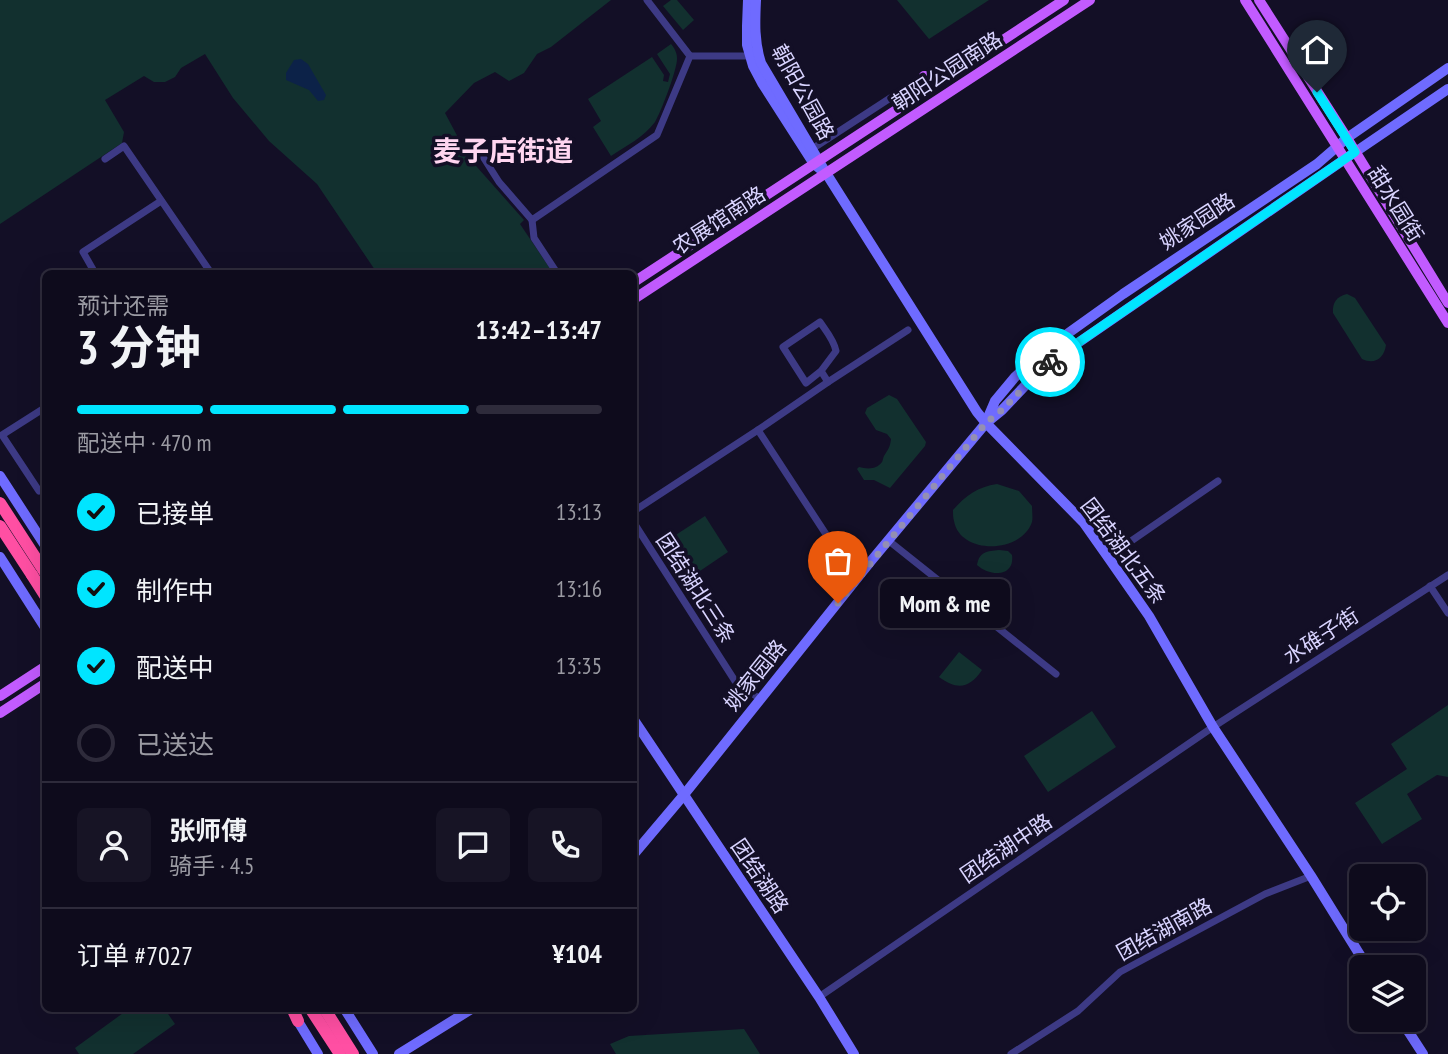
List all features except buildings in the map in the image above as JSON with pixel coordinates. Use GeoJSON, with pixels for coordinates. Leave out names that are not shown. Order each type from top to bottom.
{"type":"FeatureCollection","features":[{"type":"Feature","properties":{"kind":"highway"},"geometry":{"type":"LineString","coordinates":[[0,503],[40,572]]}},
{"type":"Feature","properties":{"kind":"highway"},"geometry":{"type":"LineString","coordinates":[[0,526],[40,572]]}},
{"type":"Feature","properties":{"kind":"highway"},"geometry":{"type":"LineString","coordinates":[[293,1012],[298,1021]]}},
{"type":"Feature","properties":{"kind":"highway"},"geometry":{"type":"LineString","coordinates":[[313,1012],[340,1054]]}},
{"type":"Feature","properties":{"kind":"highway"},"geometry":{"type":"LineString","coordinates":[[327,1012],[354,1054]]}},
{"type":"Feature","properties":{"kind":"main road","name":"朝阳公园南路"},"geometry":{"type":"LineString","coordinates":[[817,162],[1064,0]]}},
{"type":"Feature","properties":{"kind":"main road","name":"朝阳公园南路"},"geometry":{"type":"LineString","coordinates":[[826,173],[1090,0]]}},
{"type":"Feature","properties":{"kind":"main road","name":"甜水园街"},"geometry":{"type":"LineString","coordinates":[[1245,0],[1448,323]]}},
{"type":"Feature","properties":{"kind":"main road","name":"甜水园街"},"geometry":{"type":"LineString","coordinates":[[1259,0],[1448,303]]}},
{"type":"Feature","properties":{"kind":"main road"},"geometry":{"type":"LineString","coordinates":[[924,76],[946,77]]}},
{"type":"Feature","properties":{"kind":"main road","name":"农展馆南路"},"geometry":{"type":"LineString","coordinates":[[637,280],[817,162]]}},
{"type":"Feature","properties":{"kind":"main road","name":"农展馆南路"},"geometry":{"type":"LineString","coordinates":[[637,297],[826,173]]}},
{"type":"Feature","properties":{"kind":"main road"},"geometry":{"type":"LineString","coordinates":[[0,696],[42,669]]}},
{"type":"Feature","properties":{"kind":"main road"},"geometry":{"type":"LineString","coordinates":[[0,713],[42,686]]}},
{"type":"Feature","properties":{"kind":"street"},"geometry":{"type":"LineString","coordinates":[[647,0],[690,55]]}},
{"type":"Feature","properties":{"kind":"street","name":"朝阳公园路"},"geometry":{"type":"LineString","coordinates":[[748,0],[747,45],[753,66],[817,162]]}},
{"type":"Feature","properties":{"kind":"street","name":"朝阳公园路"},"geometry":{"type":"LineString","coordinates":[[756,0],[755,44],[761,63],[817,162]]}},
{"type":"Feature","properties":{"kind":"street"},"geometry":{"type":"LineString","coordinates":[[690,55],[751,57]]}},
{"type":"Feature","properties":{"kind":"street"},"geometry":{"type":"LineString","coordinates":[[532,220],[657,135],[690,55]]}},
{"type":"Feature","properties":{"kind":"street","name":"姚家园路"},"geometry":{"type":"LineString","coordinates":[[986,423],[995,401],[1015,377],[1046,349],[1317,164],[1347,138],[1448,68]]}},
{"type":"Feature","properties":{"kind":"street"},"geometry":{"type":"LineString","coordinates":[[812,149],[924,76]]}},
{"type":"Feature","properties":{"kind":"street","name":"姚家园路"},"geometry":{"type":"LineString","coordinates":[[637,850],[986,423],[1044,367],[1448,91]]}},
{"type":"Feature","properties":{"kind":"street"},"geometry":{"type":"LineString","coordinates":[[473,141],[499,182],[532,220],[534,238],[555,270]]}},
{"type":"Feature","properties":{"kind":"street"},"geometry":{"type":"LineString","coordinates":[[105,159],[124,146],[209,270]]}},
{"type":"Feature","properties":{"kind":"street","name":"团结湖北五条"},"geometry":{"type":"LineString","coordinates":[[817,162],[986,423],[1084,523],[1149,616],[1213,727],[1360,955]]}},
{"type":"Feature","properties":{"kind":"street"},"geometry":{"type":"LineString","coordinates":[[93,270],[83,252],[161,201]]}},
{"type":"Feature","properties":{"kind":"street"},"geometry":{"type":"LineString","coordinates":[[820,322],[831,337],[836,351],[821,371],[806,383],[783,347],[820,322]]}},
{"type":"Feature","properties":{"kind":"street"},"geometry":{"type":"LineString","coordinates":[[637,509],[908,330]]}},
{"type":"Feature","properties":{"kind":"street"},"geometry":{"type":"LineString","coordinates":[[821,371],[828,382]]}},
{"type":"Feature","properties":{"kind":"street"},"geometry":{"type":"LineString","coordinates":[[42,410],[1,436],[39,491],[42,489]]}},
{"type":"Feature","properties":{"kind":"street"},"geometry":{"type":"LineString","coordinates":[[758,430],[833,545],[864,570]]}},
{"type":"Feature","properties":{"kind":"street"},"geometry":{"type":"LineString","coordinates":[[0,476],[42,541]]}},
{"type":"Feature","properties":{"kind":"street"},"geometry":{"type":"LineString","coordinates":[[1108,557],[1218,481]]}},
{"type":"Feature","properties":{"kind":"street","name":"团结湖北三条"},"geometry":{"type":"LineString","coordinates":[[637,528],[735,681],[760,699]]}},
{"type":"Feature","properties":{"kind":"street"},"geometry":{"type":"LineString","coordinates":[[889,541],[1056,674]]}},
{"type":"Feature","properties":{"kind":"street"},"geometry":{"type":"LineString","coordinates":[[0,557],[42,623]]}},
{"type":"Feature","properties":{"kind":"street","name":"水碓子街"},"geometry":{"type":"LineString","coordinates":[[1213,727],[1448,575]]}},
{"type":"Feature","properties":{"kind":"street"},"geometry":{"type":"LineString","coordinates":[[1430,586],[1448,613]]}},
{"type":"Feature","properties":{"kind":"street"},"geometry":{"type":"LineString","coordinates":[[29,602],[42,593]]}},
{"type":"Feature","properties":{"kind":"street","name":"团结湖路"},"geometry":{"type":"LineString","coordinates":[[637,725],[819,997],[854,1054]]}},
{"type":"Feature","properties":{"kind":"street","name":"团结湖中路"},"geometry":{"type":"LineString","coordinates":[[819,997],[1213,727]]}},
{"type":"Feature","properties":{"kind":"street","name":"团结湖南路"},"geometry":{"type":"LineString","coordinates":[[1010,1054],[1078,1011],[1120,972],[1265,894],[1311,876]]}},
{"type":"Feature","properties":{"kind":"street"},"geometry":{"type":"LineString","coordinates":[[347,1012],[373,1054]]}},
{"type":"Feature","properties":{"kind":"street"},"geometry":{"type":"LineString","coordinates":[[399,1054],[467,1012]]}},
{"type":"Feature","properties":{"kind":"street"},"geometry":{"type":"LineString","coordinates":[[298,1021],[318,1054]]}},
{"type":"Feature","properties":{"kind":"street"},"geometry":{"type":"LineString","coordinates":[[1409,1032],[1423,1054]]}},
{"type":"Feature","properties":{"kind":"green space"},"geometry":{"type":"Polygon","coordinates":[[[0,0],[611,0],[551,47],[537,54],[524,73],[509,81],[495,72],[474,83],[445,113],[469,158],[524,220],[520,224],[551,270],[375,270],[317,184],[269,141],[233,98],[205,54],[181,68],[175,77],[165,82],[154,82],[144,76],[105,100],[124,132],[122,143],[0,224],[0,0]]]}},
{"type":"Feature","properties":{"kind":"green space"},"geometry":{"type":"Polygon","coordinates":[[[671,0],[677,0],[694,20],[683,30],[663,6],[671,0]]]}},
{"type":"Feature","properties":{"kind":"green space"},"geometry":{"type":"Polygon","coordinates":[[[897,0],[989,0],[929,39],[897,0]]]}},
{"type":"Feature","properties":{"kind":"green space"},"geometry":{"type":"Polygon","coordinates":[[[671,44],[676,53],[676,64],[655,122],[640,137],[611,156],[593,127],[601,121],[588,99],[652,57],[664,75],[663,81],[668,82],[670,74],[657,54],[671,44]]]}},
{"type":"Feature","properties":{"kind":"green space"},"geometry":{"type":"Polygon","coordinates":[[[1347,294],[1355,298],[1386,345],[1381,357],[1375,361],[1362,359],[1333,313],[1336,300],[1347,294]]]}},
{"type":"Feature","properties":{"kind":"green space"},"geometry":{"type":"Polygon","coordinates":[[[889,395],[897,399],[926,442],[890,488],[874,480],[864,480],[857,469],[877,466],[882,462],[889,446],[891,439],[887,434],[876,430],[865,413],[867,408],[889,395]]]}},
{"type":"Feature","properties":{"kind":"green space"},"geometry":{"type":"Polygon","coordinates":[[[997,484],[1019,491],[1032,506],[1032,522],[1026,533],[1016,540],[1004,545],[978,545],[959,532],[953,510],[973,492],[997,484]]]}},
{"type":"Feature","properties":{"kind":"green space"},"geometry":{"type":"Polygon","coordinates":[[[705,516],[728,552],[694,575],[671,538],[705,516]]]}},
{"type":"Feature","properties":{"kind":"green space"},"geometry":{"type":"Polygon","coordinates":[[[1008,551],[1012,555],[1010,568],[1006,571],[988,572],[977,565],[984,553],[1008,551]]]}},
{"type":"Feature","properties":{"kind":"green space"},"geometry":{"type":"Polygon","coordinates":[[[959,652],[982,670],[972,681],[962,686],[951,684],[939,677],[959,652]]]}},
{"type":"Feature","properties":{"kind":"green space"},"geometry":{"type":"Polygon","coordinates":[[[1448,705],[1448,777],[1437,775],[1407,794],[1422,819],[1382,844],[1355,803],[1407,769],[1391,744],[1448,705]]]}},
{"type":"Feature","properties":{"kind":"green space"},"geometry":{"type":"Polygon","coordinates":[[[1092,711],[1116,747],[1048,792],[1024,756],[1092,711]]]}},
{"type":"Feature","properties":{"kind":"green space"},"geometry":{"type":"Polygon","coordinates":[[[124,1012],[167,1012],[175,1024],[133,1054],[79,1054],[75,1048],[124,1012]]]}},
{"type":"Feature","properties":{"kind":"green space"},"geometry":{"type":"Polygon","coordinates":[[[744,1029],[760,1054],[616,1054],[610,1044],[629,1036],[744,1029]]]}},
{"type":"Feature","properties":{"kind":"water"},"geometry":{"type":"Polygon","coordinates":[[[301,59],[308,64],[326,95],[324,100],[318,101],[309,90],[286,80],[286,73],[294,60],[301,59]]]}},
{"type":"Feature","properties":{"kind":"way so far"},"geometry":{"type":"LineString","coordinates":[[838,603],[986,423],[1050,362]]}},
{"type":"Feature","properties":{"kind":"place","name":"Mom & me"},"geometry":{"type":"Point","coordinates":[838,603]}},
{"type":"Feature","properties":{"kind":"district","name":"麦子店街道"},"geometry":{"type":"Point","coordinates":[503,150]}},
{"type":"Feature","properties":{"kind":"route"},"geometry":{"type":"LineString","coordinates":[[1050,362],[1355,152],[1317,92]]}}]}
